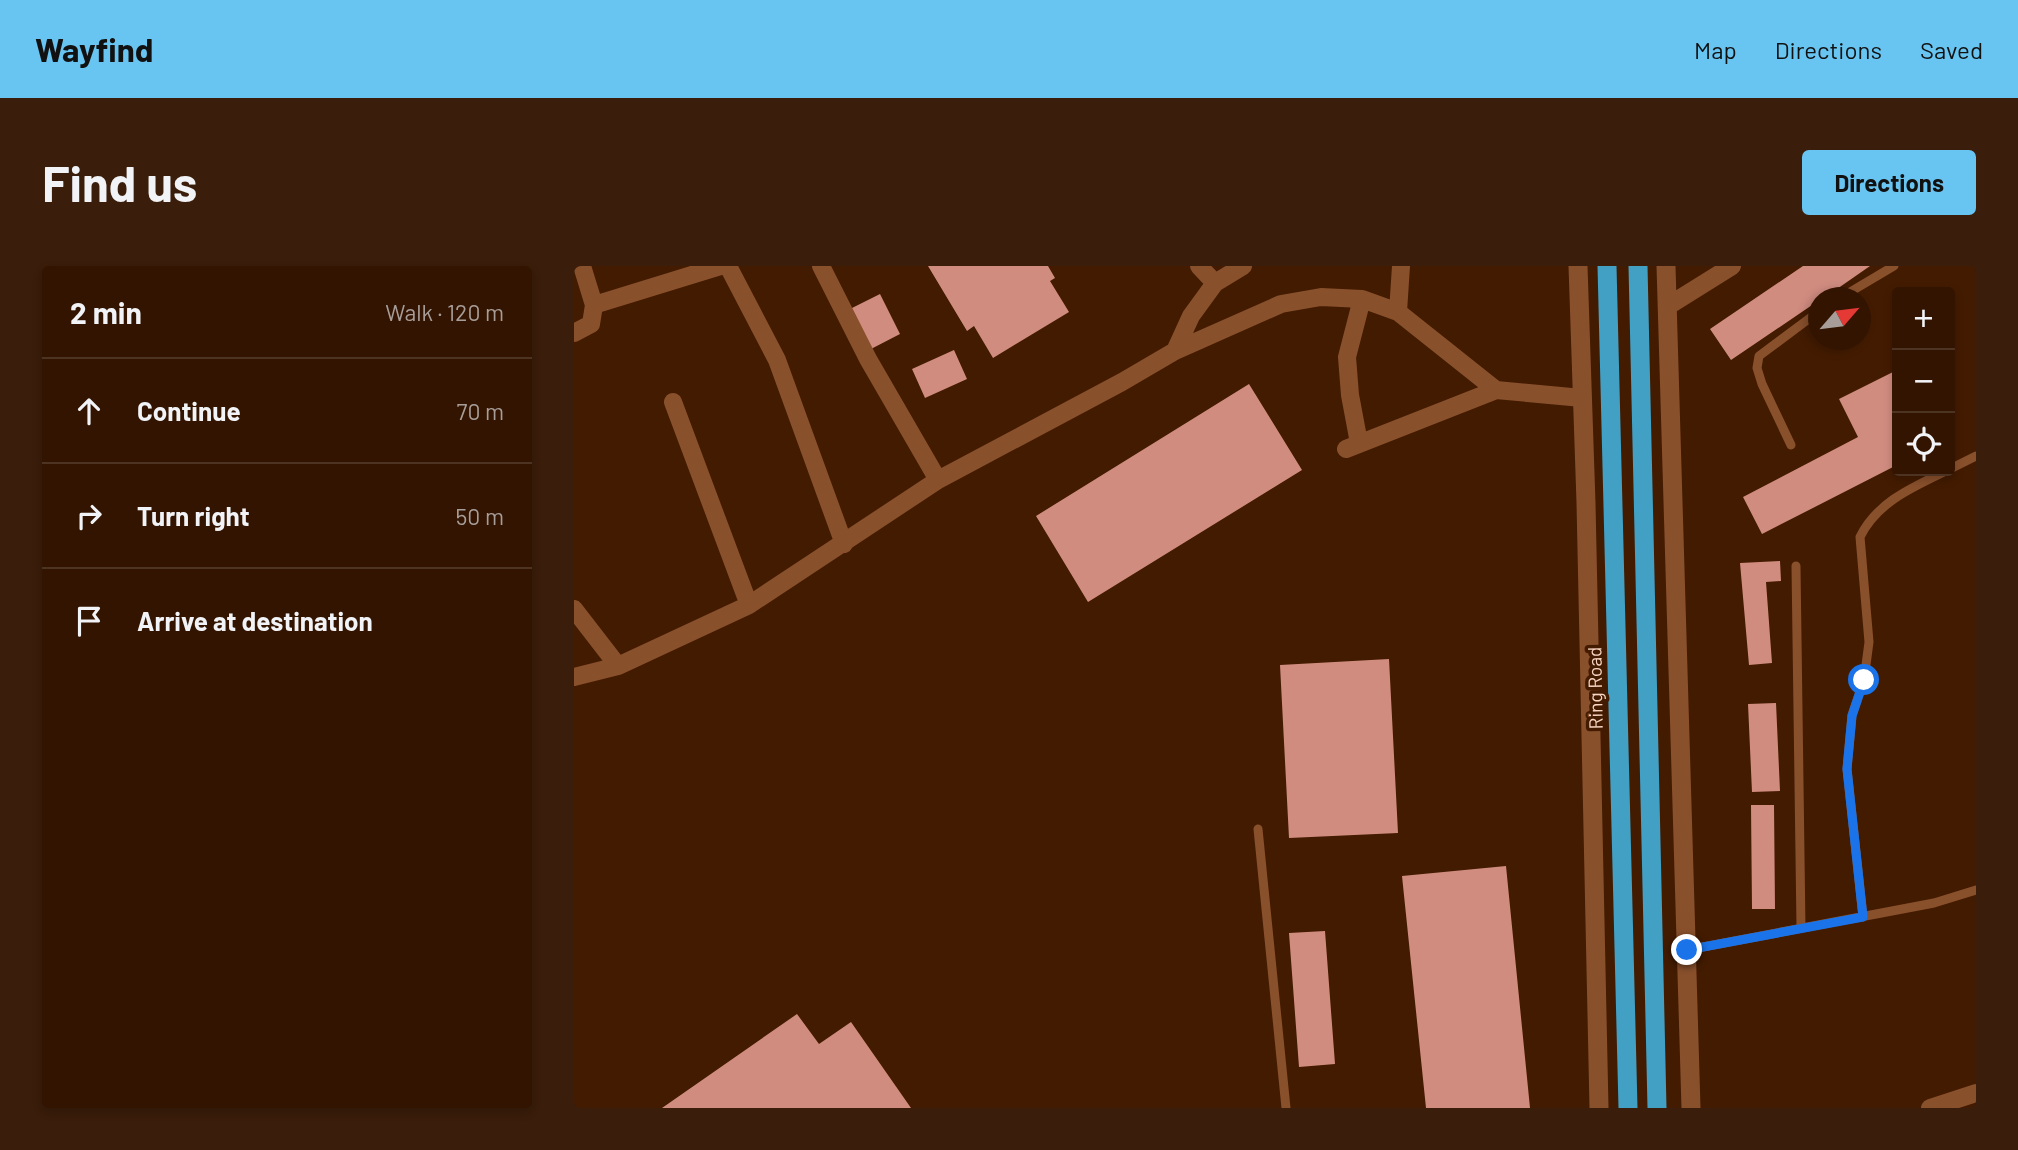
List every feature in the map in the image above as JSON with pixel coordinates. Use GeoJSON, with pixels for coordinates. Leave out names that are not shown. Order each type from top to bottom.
{"type":"FeatureCollection","features":[{"type":"Feature","properties":{"kind":"highway","name":"Ring Road"},"geometry":{"type":"LineString","coordinates":[[1607,266],[1628,1108]]}},
{"type":"Feature","properties":{"kind":"highway"},"geometry":{"type":"LineString","coordinates":[[1638,266],[1657,1108]]}},
{"type":"Feature","properties":{"kind":"street"},"geometry":{"type":"LineString","coordinates":[[574,332],[591,324],[594,305],[582,266]]}},
{"type":"Feature","properties":{"kind":"street"},"geometry":{"type":"LineString","coordinates":[[594,305],[721,266]]}},
{"type":"Feature","properties":{"kind":"street"},"geometry":{"type":"LineString","coordinates":[[728,266],[777,360],[844,544]]}},
{"type":"Feature","properties":{"kind":"street"},"geometry":{"type":"LineString","coordinates":[[821,266],[867,359],[938,480]]}},
{"type":"Feature","properties":{"kind":"street"},"geometry":{"type":"LineString","coordinates":[[1199,266],[1215,283]]}},
{"type":"Feature","properties":{"kind":"street"},"geometry":{"type":"LineString","coordinates":[[1175,351],[1191,316],[1215,283],[1243,266]]}},
{"type":"Feature","properties":{"kind":"street"},"geometry":{"type":"LineString","coordinates":[[1398,312],[1401,266]]}},
{"type":"Feature","properties":{"kind":"street"},"geometry":{"type":"LineString","coordinates":[[1578,266],[1599,1108]]}},
{"type":"Feature","properties":{"kind":"street"},"geometry":{"type":"LineString","coordinates":[[1666,266],[1691,1108]]}},
{"type":"Feature","properties":{"kind":"street"},"geometry":{"type":"LineString","coordinates":[[1668,306],[1732,266]]}},
{"type":"Feature","properties":{"kind":"street"},"geometry":{"type":"LineString","coordinates":[[574,677],[618,666],[749,605],[938,480],[1175,351],[1281,304],[1321,297],[1362,299],[1398,312],[1496,390]]}},
{"type":"Feature","properties":{"kind":"street"},"geometry":{"type":"LineString","coordinates":[[1362,299],[1347,357],[1352,446],[1496,390],[1583,398]]}},
{"type":"Feature","properties":{"kind":"street"},"geometry":{"type":"LineString","coordinates":[[673,402],[749,605]]}},
{"type":"Feature","properties":{"kind":"street"},"geometry":{"type":"LineString","coordinates":[[574,609],[618,666]]}},
{"type":"Feature","properties":{"kind":"street"},"geometry":{"type":"LineString","coordinates":[[1930,1108],[1976,1093]]}},
{"type":"Feature","properties":{"kind":"lane"},"geometry":{"type":"LineString","coordinates":[[1859,287],[1894,266]]}},
{"type":"Feature","properties":{"kind":"lane"},"geometry":{"type":"LineString","coordinates":[[1791,445],[1757,368],[1759,356],[1808,319]]}},
{"type":"Feature","properties":{"kind":"lane"},"geometry":{"type":"LineString","coordinates":[[1955,466],[1976,456]]}},
{"type":"Feature","properties":{"kind":"lane"},"geometry":{"type":"LineString","coordinates":[[1863,917],[1847,769],[1852,716],[1864,680],[1869,642],[1860,537],[1867,523],[1878,511],[1906,491],[1936,476]]}},
{"type":"Feature","properties":{"kind":"lane"},"geometry":{"type":"LineString","coordinates":[[1796,566],[1801,928]]}},
{"type":"Feature","properties":{"kind":"lane"},"geometry":{"type":"LineString","coordinates":[[1258,829],[1286,1108]]}},
{"type":"Feature","properties":{"kind":"lane"},"geometry":{"type":"LineString","coordinates":[[1687,950],[1934,903],[1976,890]]}},
{"type":"Feature","properties":{"kind":"building"},"geometry":{"type":"Polygon","coordinates":[[[928,266],[1048,266],[1055,278],[1050,281],[1069,312],[993,358],[974,326],[967,331],[928,266]]]}},
{"type":"Feature","properties":{"kind":"building"},"geometry":{"type":"Polygon","coordinates":[[[1803,266],[1870,266],[1840,287],[1808,287],[1808,308],[1731,360],[1710,329],[1803,266]]]}},
{"type":"Feature","properties":{"kind":"building"},"geometry":{"type":"Polygon","coordinates":[[[880,294],[900,334],[871,349],[850,309],[880,294]]]}},
{"type":"Feature","properties":{"kind":"building"},"geometry":{"type":"Polygon","coordinates":[[[954,350],[967,379],[925,398],[912,369],[954,350]]]}},
{"type":"Feature","properties":{"kind":"building"},"geometry":{"type":"Polygon","coordinates":[[[1892,372],[1892,468],[1762,534],[1743,497],[1858,437],[1839,399],[1892,372]]]}},
{"type":"Feature","properties":{"kind":"building"},"geometry":{"type":"Polygon","coordinates":[[[1249,384],[1302,470],[1088,602],[1036,516],[1249,384]]]}},
{"type":"Feature","properties":{"kind":"building"},"geometry":{"type":"Polygon","coordinates":[[[1780,561],[1781,581],[1766,582],[1772,663],[1749,665],[1740,563],[1780,561]]]}},
{"type":"Feature","properties":{"kind":"building"},"geometry":{"type":"Polygon","coordinates":[[[1389,659],[1398,833],[1289,838],[1280,665],[1389,659]]]}},
{"type":"Feature","properties":{"kind":"building"},"geometry":{"type":"Polygon","coordinates":[[[1776,703],[1780,791],[1752,792],[1748,704],[1776,703]]]}},
{"type":"Feature","properties":{"kind":"building"},"geometry":{"type":"Polygon","coordinates":[[[1751,805],[1774,805],[1775,909],[1752,909],[1751,805]]]}},
{"type":"Feature","properties":{"kind":"building"},"geometry":{"type":"Polygon","coordinates":[[[1506,866],[1530,1108],[1426,1108],[1402,876],[1506,866]]]}},
{"type":"Feature","properties":{"kind":"building"},"geometry":{"type":"Polygon","coordinates":[[[1325,931],[1335,1064],[1299,1067],[1289,933],[1325,931]]]}},
{"type":"Feature","properties":{"kind":"building"},"geometry":{"type":"Polygon","coordinates":[[[797,1014],[819,1044],[851,1022],[911,1108],[662,1108],[797,1014]]]}},
{"type":"Feature","properties":{"kind":"route"},"geometry":{"type":"LineString","coordinates":[[1687,950],[1863,917],[1847,769],[1852,716],[1864,680]]}}]}
